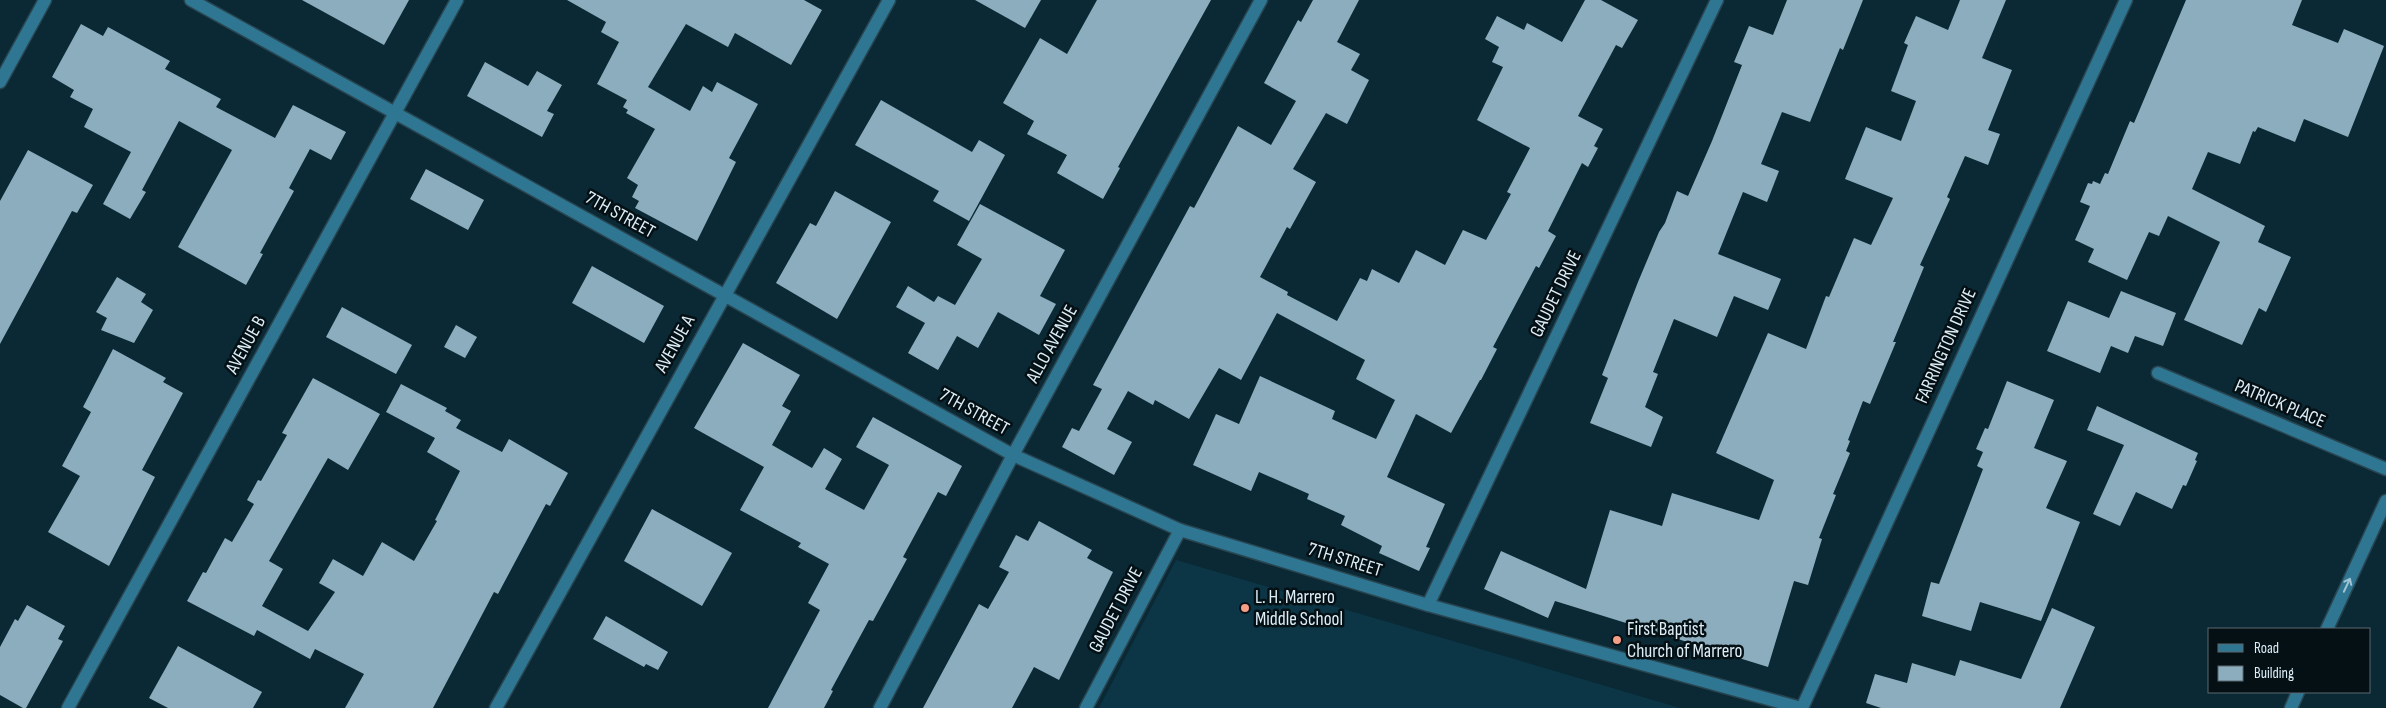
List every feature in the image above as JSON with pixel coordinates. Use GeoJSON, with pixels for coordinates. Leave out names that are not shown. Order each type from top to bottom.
{"type":"FeatureCollection","features":[{"type":"Feature","properties":{"kind":"street"},"geometry":{"type":"LineString","coordinates":[[0,82],[44,0]]}},
{"type":"Feature","properties":{"kind":"street","name":"7TH STREET"},"geometry":{"type":"LineString","coordinates":[[191,0],[1013,455],[1180,530],[1428,605],[1801,708]]}},
{"type":"Feature","properties":{"kind":"street","name":"AVENUE B"},"geometry":{"type":"LineString","coordinates":[[68,708],[457,0]]}},
{"type":"Feature","properties":{"kind":"street","name":"AVENUE A"},"geometry":{"type":"LineString","coordinates":[[496,708],[724,294],[889,0]]}},
{"type":"Feature","properties":{"kind":"street","name":"ALLO AVENUE"},"geometry":{"type":"LineString","coordinates":[[880,708],[1013,455],[1261,0]]}},
{"type":"Feature","properties":{"kind":"street","name":"GAUDET DRIVE"},"geometry":{"type":"LineString","coordinates":[[1428,605],[1717,0]]}},
{"type":"Feature","properties":{"kind":"street","name":"FARRINGTON DRIVE"},"geometry":{"type":"LineString","coordinates":[[1801,708],[2126,0]]}},
{"type":"Feature","properties":{"kind":"street","name":"PATRICK PLACE"},"geometry":{"type":"LineString","coordinates":[[2158,373],[2386,469]]}},
{"type":"Feature","properties":{"kind":"street"},"geometry":{"type":"LineString","coordinates":[[2327,628],[2386,501]]}},
{"type":"Feature","properties":{"kind":"street","name":"GAUDET DRIVE"},"geometry":{"type":"LineString","coordinates":[[1086,708],[1180,530]]}},
{"type":"Feature","properties":{"kind":"street"},"geometry":{"type":"LineString","coordinates":[[2291,708],[2298,693]]}},
{"type":"Feature","properties":{"kind":"shaded area","name":"L. H. Marrero Middle School"},"geometry":{"type":"Polygon","coordinates":[[[1176,560],[1504,656],[1680,708],[1099,708],[1176,560]]]}},
{"type":"Feature","properties":{"kind":"building"},"geometry":{"type":"Polygon","coordinates":[[[302,0],[409,0],[384,45],[302,0]]]}},
{"type":"Feature","properties":{"kind":"building"},"geometry":{"type":"Polygon","coordinates":[[[567,0],[804,0],[822,10],[791,65],[735,33],[728,47],[686,24],[648,87],[690,111],[703,86],[712,92],[717,82],[758,104],[729,158],[736,162],[697,241],[635,208],[639,201],[632,197],[638,185],[627,178],[655,129],[626,113],[628,110],[623,107],[627,100],[597,84],[619,42],[601,32],[606,22],[567,0]]]}},
{"type":"Feature","properties":{"kind":"building"},"geometry":{"type":"Polygon","coordinates":[[[975,0],[1041,0],[1025,28],[975,0]]]}},
{"type":"Feature","properties":{"kind":"building"},"geometry":{"type":"Polygon","coordinates":[[[1097,0],[1211,0],[1118,167],[1120,168],[1103,199],[1057,173],[1067,155],[1027,134],[1034,121],[1003,103],[1040,38],[1067,54],[1097,0]]]}},
{"type":"Feature","properties":{"kind":"building"},"geometry":{"type":"Polygon","coordinates":[[[1313,0],[1359,0],[1337,42],[1360,54],[1351,70],[1369,80],[1347,124],[1326,113],[1293,169],[1316,182],[1290,229],[1287,227],[1260,277],[1288,292],[1287,295],[1337,321],[1360,278],[1367,281],[1372,269],[1399,283],[1416,250],[1445,265],[1463,230],[1486,240],[1511,194],[1507,192],[1530,148],[1477,120],[1503,67],[1492,62],[1499,47],[1485,39],[1497,16],[1524,30],[1527,23],[1562,42],[1585,0],[1601,0],[1638,20],[1622,48],[1616,45],[1578,116],[1603,129],[1594,146],[1598,148],[1588,167],[1582,163],[1548,231],[1556,236],[1539,268],[1536,266],[1493,347],[1497,349],[1481,380],[1451,433],[1416,414],[1387,477],[1445,504],[1426,547],[1430,548],[1419,571],[1379,553],[1382,546],[1341,525],[1345,516],[1307,499],[1309,494],[1259,472],[1251,491],[1193,465],[1216,414],[1239,424],[1260,376],[1335,411],[1332,419],[1376,439],[1395,400],[1356,379],[1365,360],[1277,313],[1241,380],[1219,368],[1189,419],[1155,400],[1153,405],[1128,391],[1107,429],[1132,442],[1114,475],[1062,447],[1072,428],[1079,431],[1102,389],[1093,385],[1190,206],[1194,208],[1238,126],[1271,145],[1296,101],[1264,83],[1298,20],[1301,22],[1313,0]]]}},
{"type":"Feature","properties":{"kind":"building"},"geometry":{"type":"Polygon","coordinates":[[[1787,0],[1863,0],[1843,50],[1840,48],[1810,122],[1782,112],[1761,164],[1779,171],[1767,202],[1743,192],[1718,254],[1781,279],[1768,310],[1734,296],[1717,337],[1674,319],[1653,372],[1658,374],[1645,407],[1663,417],[1651,447],[1590,423],[1608,378],[1602,375],[1638,282],[1659,232],[1665,223],[1677,191],[1688,196],[1712,141],[1742,65],[1734,62],[1749,26],[1773,35],[1787,0]]]}},
{"type":"Feature","properties":{"kind":"building"},"geometry":{"type":"Polygon","coordinates":[[[1960,0],[2006,0],[1982,58],[2012,70],[1988,130],[2000,134],[1988,165],[1965,156],[1947,197],[1950,199],[1920,265],[1924,267],[1893,342],[1896,342],[1870,404],[1863,401],[1848,440],[1850,441],[1846,451],[1850,453],[1833,494],[1836,495],[1819,538],[1822,539],[1808,585],[1794,581],[1768,667],[1555,601],[1548,618],[1484,589],[1501,551],[1586,589],[1610,510],[1662,526],[1672,493],[1759,520],[1774,480],[1716,453],[1768,333],[1806,349],[1826,296],[1829,297],[1854,238],[1871,245],[1893,198],[1845,179],[1866,127],[1901,141],[1916,101],[1891,91],[1908,45],[1904,43],[1916,16],[1948,30],[1960,0]]]}},
{"type":"Feature","properties":{"kind":"building"},"geometry":{"type":"Polygon","coordinates":[[[2186,0],[2302,0],[2292,25],[2338,43],[2344,29],[2384,46],[2348,137],[2304,119],[2295,142],[2258,127],[2255,132],[2253,131],[2240,164],[2208,152],[2192,189],[2265,226],[2258,242],[2291,257],[2266,312],[2259,308],[2242,345],[2184,320],[2220,242],[2168,216],[2159,236],[2149,232],[2127,280],[2088,262],[2094,249],[2075,240],[2090,206],[2080,202],[2088,183],[2092,184],[2093,181],[2100,184],[2105,173],[2108,174],[2130,121],[2134,123],[2186,0]]]}},
{"type":"Feature","properties":{"kind":"building"},"geometry":{"type":"Polygon","coordinates":[[[81,24],[103,36],[108,27],[170,61],[165,69],[221,99],[216,107],[275,138],[293,105],[346,132],[331,160],[310,149],[289,188],[294,191],[260,253],[263,254],[246,285],[178,247],[232,150],[179,121],[142,190],[146,192],[130,219],[103,204],[131,152],[84,127],[93,109],[70,97],[74,90],[52,77],[81,24]]]}},
{"type":"Feature","properties":{"kind":"building"},"geometry":{"type":"Polygon","coordinates":[[[485,62],[528,86],[537,71],[562,85],[547,111],[554,114],[542,137],[467,96],[485,62]]]}},
{"type":"Feature","properties":{"kind":"building"},"geometry":{"type":"Polygon","coordinates":[[[881,100],[972,152],[979,140],[1005,155],[969,221],[933,201],[939,191],[855,145],[881,100]]]}},
{"type":"Feature","properties":{"kind":"building"},"geometry":{"type":"Polygon","coordinates":[[[28,150],[93,185],[77,213],[72,211],[0,344],[0,201],[28,150]]]}},
{"type":"Feature","properties":{"kind":"building"},"geometry":{"type":"Polygon","coordinates":[[[426,169],[484,200],[468,230],[410,199],[426,169]]]}},
{"type":"Feature","properties":{"kind":"building"},"geometry":{"type":"Polygon","coordinates":[[[835,191],[891,222],[837,319],[776,283],[810,223],[816,226],[835,191]]]}},
{"type":"Feature","properties":{"kind":"building"},"geometry":{"type":"Polygon","coordinates":[[[980,204],[1065,250],[1040,296],[1056,304],[1039,335],[998,312],[978,348],[957,336],[938,370],[908,353],[925,323],[896,307],[908,286],[934,302],[938,296],[955,305],[982,259],[957,245],[980,204]]]}},
{"type":"Feature","properties":{"kind":"building"},"geometry":{"type":"Polygon","coordinates":[[[592,266],[664,306],[644,343],[572,303],[592,266]]]}},
{"type":"Feature","properties":{"kind":"building"},"geometry":{"type":"Polygon","coordinates":[[[117,277],[146,294],[141,302],[153,310],[134,343],[101,330],[107,318],[96,312],[117,277]]]}},
{"type":"Feature","properties":{"kind":"building"},"geometry":{"type":"Polygon","coordinates":[[[2121,291],[2176,313],[2163,346],[2135,336],[2128,353],[2111,346],[2100,373],[2047,351],[2068,301],[2109,318],[2121,291]]]}},
{"type":"Feature","properties":{"kind":"building"},"geometry":{"type":"Polygon","coordinates":[[[342,307],[412,345],[396,374],[326,337],[342,307]]]}},
{"type":"Feature","properties":{"kind":"building"},"geometry":{"type":"Polygon","coordinates":[[[456,325],[477,337],[465,358],[444,347],[456,325]]]}},
{"type":"Feature","properties":{"kind":"building"},"geometry":{"type":"Polygon","coordinates":[[[743,343],[800,375],[782,406],[791,411],[772,445],[812,468],[824,448],[842,459],[825,489],[864,510],[889,465],[856,447],[873,417],[962,466],[946,496],[938,492],[903,557],[907,559],[873,621],[869,620],[831,690],[833,691],[824,708],[768,708],[820,610],[808,603],[829,564],[798,547],[801,543],[740,510],[764,467],[694,428],[743,343]]]}},
{"type":"Feature","properties":{"kind":"building"},"geometry":{"type":"Polygon","coordinates":[[[113,349],[166,378],[163,382],[183,393],[142,470],[155,477],[109,566],[48,532],[80,476],[62,466],[91,412],[83,407],[113,349]]]}},
{"type":"Feature","properties":{"kind":"building"},"geometry":{"type":"Polygon","coordinates":[[[313,378],[380,414],[348,470],[328,458],[269,561],[283,569],[262,606],[308,631],[335,592],[319,583],[333,559],[363,576],[382,542],[414,561],[437,521],[435,520],[460,471],[427,452],[435,438],[386,412],[401,384],[447,408],[445,411],[461,420],[456,428],[502,452],[509,439],[568,473],[550,506],[546,504],[498,594],[494,592],[433,708],[345,708],[364,674],[315,649],[310,659],[257,630],[254,636],[187,601],[203,572],[206,573],[225,538],[232,542],[254,504],[247,500],[258,480],[261,481],[287,435],[282,433],[313,378]]]}},
{"type":"Feature","properties":{"kind":"building"},"geometry":{"type":"Polygon","coordinates":[[[2007,381],[2054,400],[2034,448],[2067,461],[2046,508],[2080,522],[2041,621],[1980,602],[1971,631],[1922,616],[1931,582],[1939,584],[1983,469],[1977,466],[1983,452],[1976,449],[1985,428],[1988,429],[2007,381]]]}},
{"type":"Feature","properties":{"kind":"building"},"geometry":{"type":"Polygon","coordinates":[[[2097,406],[2198,453],[2195,460],[2197,461],[2186,486],[2183,485],[2172,509],[2136,492],[2120,526],[2093,514],[2124,445],[2087,430],[2097,406]]]}},
{"type":"Feature","properties":{"kind":"building"},"geometry":{"type":"Polygon","coordinates":[[[652,509],[732,553],[702,606],[624,561],[652,509]]]}},
{"type":"Feature","properties":{"kind":"building"},"geometry":{"type":"Polygon","coordinates":[[[1039,521],[1092,550],[1087,558],[1113,572],[1059,680],[1034,667],[1012,708],[923,708],[979,604],[988,609],[1009,572],[999,567],[1016,535],[1028,541],[1039,521]]]}},
{"type":"Feature","properties":{"kind":"building"},"geometry":{"type":"Polygon","coordinates":[[[27,605],[65,626],[58,639],[63,641],[26,708],[23,708],[0,695],[0,647],[15,619],[18,621],[27,605]]]}},
{"type":"Feature","properties":{"kind":"building"},"geometry":{"type":"Polygon","coordinates":[[[2052,608],[2095,627],[2060,708],[1881,708],[1866,703],[1875,674],[1907,683],[1912,663],[1955,676],[1960,660],[2021,679],[2052,608]]]}},
{"type":"Feature","properties":{"kind":"building"},"geometry":{"type":"Polygon","coordinates":[[[606,616],[668,652],[658,670],[646,664],[644,667],[593,639],[606,616]]]}},
{"type":"Feature","properties":{"kind":"building"},"geometry":{"type":"Polygon","coordinates":[[[178,646],[262,692],[253,708],[168,708],[149,698],[178,646]]]}},
{"type":"Feature","properties":{"kind":"place","name":"L. H. Marrero Middle School"},"geometry":{"type":"Point","coordinates":[1245,608]}},
{"type":"Feature","properties":{"kind":"place","name":"First Baptist Church of Marrero"},"geometry":{"type":"Point","coordinates":[1617,640]}}]}
